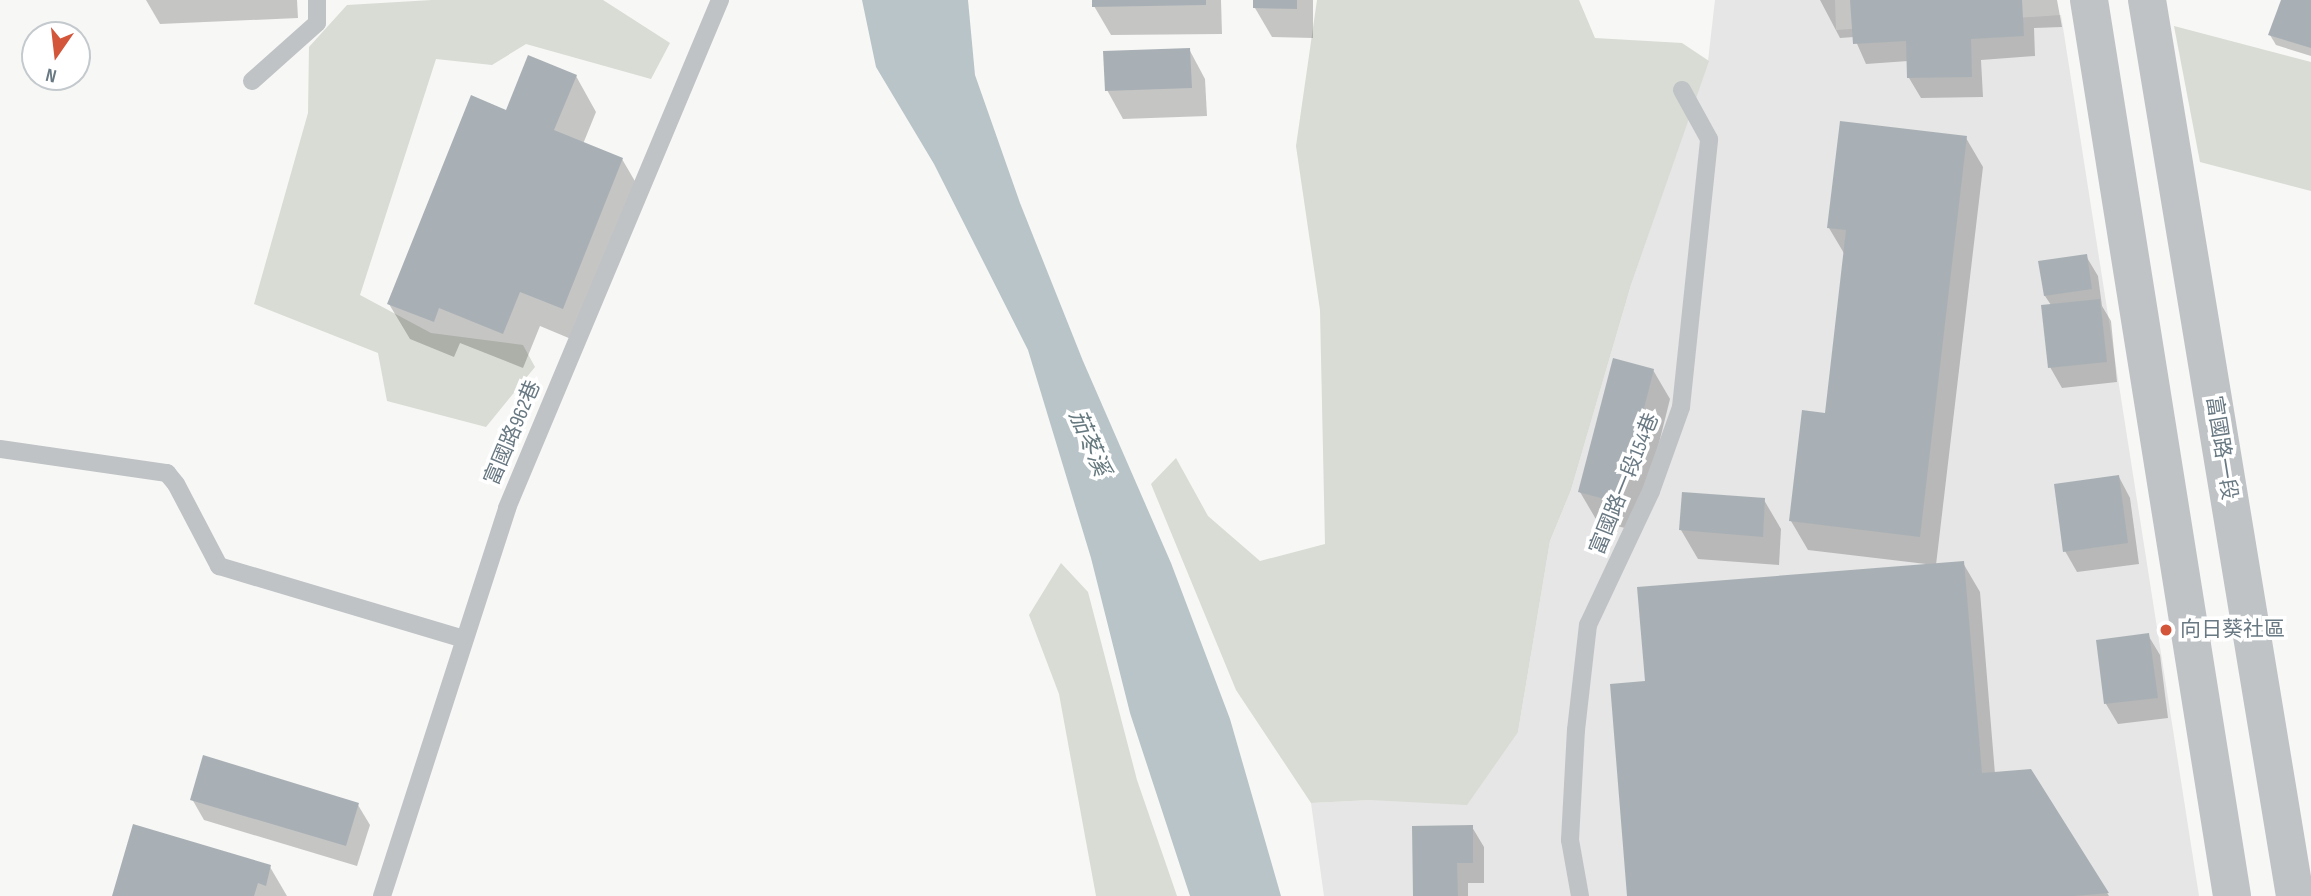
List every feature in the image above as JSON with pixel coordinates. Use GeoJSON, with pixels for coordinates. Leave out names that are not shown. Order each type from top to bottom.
{"type":"FeatureCollection","features":[{"type":"Feature","properties":{"kind":"street"},"geometry":{"type":"LineString","coordinates":[[2089,0],[2232,896]]}},
{"type":"Feature","properties":{"kind":"street","name":"富國路一段"},"geometry":{"type":"LineString","coordinates":[[2147,0],[2295,896]]}},
{"type":"Feature","properties":{"kind":"lane"},"geometry":{"type":"LineString","coordinates":[[252,81],[317,23],[317,0]]}},
{"type":"Feature","properties":{"kind":"lane","name":"富國路962巷"},"geometry":{"type":"LineString","coordinates":[[382,896],[507,508],[720,0]]}},
{"type":"Feature","properties":{"kind":"lane","name":"富國路一段154巷"},"geometry":{"type":"LineString","coordinates":[[1580,896],[1570,840],[1576,730],[1588,625],[1651,491],[1681,407],[1709,139],[1682,90]]}},
{"type":"Feature","properties":{"kind":"lane"},"geometry":{"type":"LineString","coordinates":[[0,449],[167,472],[219,566],[464,639]]}},
{"type":"Feature","properties":{"kind":"shaded area"},"geometry":{"type":"Polygon","coordinates":[[[432,0],[603,0],[670,43],[651,79],[526,44],[492,65],[436,59],[360,295],[431,333],[523,345],[535,367],[486,427],[387,401],[378,353],[254,304],[308,113],[309,47],[347,5],[432,0]]]}},
{"type":"Feature","properties":{"kind":"shaded area"},"geometry":{"type":"Polygon","coordinates":[[[1317,0],[1579,0],[1595,38],[1682,43],[1709,61],[1631,285],[1571,490],[1550,541],[1518,732],[1467,805],[1371,800],[1311,803],[1236,690],[1151,484],[1176,458],[1208,516],[1260,561],[1325,544],[1320,310],[1296,146],[1317,0]]]}},
{"type":"Feature","properties":{"kind":"shaded area"},"geometry":{"type":"Polygon","coordinates":[[[1715,0],[1835,0],[1836,30],[2061,15],[2199,896],[1324,896],[1311,803],[1371,800],[1518,732],[1550,541],[1571,490],[1631,285],[1708,61],[1715,0]]]}},
{"type":"Feature","properties":{"kind":"shaded area"},"geometry":{"type":"Polygon","coordinates":[[[2174,26],[2311,62],[2311,191],[2200,162],[2174,26]]]}},
{"type":"Feature","properties":{"kind":"shaded area"},"geometry":{"type":"Polygon","coordinates":[[[1061,563],[1088,592],[1137,780],[1177,896],[1096,896],[1059,694],[1029,615],[1061,563]]]}},
{"type":"Feature","properties":{"kind":"water","name":"茄苳溪"},"geometry":{"type":"Polygon","coordinates":[[[862,0],[968,0],[975,75],[1020,203],[1083,361],[1171,563],[1230,719],[1281,896],[1190,896],[1130,713],[1091,558],[1028,350],[934,164],[876,67],[862,0]]]}},
{"type":"Feature","properties":{"kind":"building"},"geometry":{"type":"Polygon","coordinates":[[[1092,0],[1206,0],[1206,5],[1092,7],[1092,0]]]}},
{"type":"Feature","properties":{"kind":"building"},"geometry":{"type":"Polygon","coordinates":[[[1253,0],[1297,0],[1297,9],[1253,8],[1253,0]]]}},
{"type":"Feature","properties":{"kind":"building"},"geometry":{"type":"Polygon","coordinates":[[[1850,0],[2022,0],[2024,36],[1971,39],[1972,77],[1907,78],[1906,41],[1853,44],[1850,0]]]}},
{"type":"Feature","properties":{"kind":"building"},"geometry":{"type":"Polygon","coordinates":[[[2281,0],[2311,0],[2311,48],[2268,35],[2281,0]]]}},
{"type":"Feature","properties":{"kind":"building"},"geometry":{"type":"Polygon","coordinates":[[[1190,48],[1192,88],[1105,91],[1103,51],[1190,48]]]}},
{"type":"Feature","properties":{"kind":"building"},"geometry":{"type":"Polygon","coordinates":[[[528,55],[577,75],[554,130],[623,158],[563,309],[520,292],[503,334],[439,308],[434,322],[387,304],[471,95],[506,110],[528,55]]]}},
{"type":"Feature","properties":{"kind":"building"},"geometry":{"type":"Polygon","coordinates":[[[1840,121],[1967,136],[1920,537],[1789,521],[1802,410],[1825,413],[1846,230],[1827,228],[1840,121]]]}},
{"type":"Feature","properties":{"kind":"building"},"geometry":{"type":"Polygon","coordinates":[[[2087,254],[2092,289],[2044,296],[2038,261],[2087,254]]]}},
{"type":"Feature","properties":{"kind":"building"},"geometry":{"type":"Polygon","coordinates":[[[2100,299],[2107,362],[2048,368],[2041,305],[2100,299]]]}},
{"type":"Feature","properties":{"kind":"building"},"geometry":{"type":"Polygon","coordinates":[[[1613,358],[1654,369],[1620,503],[1578,492],[1613,358]]]}},
{"type":"Feature","properties":{"kind":"building"},"geometry":{"type":"Polygon","coordinates":[[[2119,475],[2128,543],[2063,552],[2054,484],[2119,475]]]}},
{"type":"Feature","properties":{"kind":"building"},"geometry":{"type":"Polygon","coordinates":[[[1682,492],[1765,498],[1763,537],[1679,530],[1682,492]]]}},
{"type":"Feature","properties":{"kind":"building"},"geometry":{"type":"Polygon","coordinates":[[[1964,561],[1982,773],[2031,769],[2109,893],[2074,896],[1627,896],[1610,684],[1645,681],[1637,587],[1964,561]]]}},
{"type":"Feature","properties":{"kind":"building"},"geometry":{"type":"Polygon","coordinates":[[[2149,633],[2158,698],[2104,704],[2096,640],[2149,633]]]}},
{"type":"Feature","properties":{"kind":"building"},"geometry":{"type":"Polygon","coordinates":[[[203,755],[359,803],[346,846],[190,800],[203,755]]]}},
{"type":"Feature","properties":{"kind":"building"},"geometry":{"type":"Polygon","coordinates":[[[133,824],[271,865],[266,886],[258,883],[254,896],[112,896],[133,824]]]}},
{"type":"Feature","properties":{"kind":"building"},"geometry":{"type":"Polygon","coordinates":[[[1473,825],[1473,863],[1457,863],[1458,896],[1413,896],[1412,826],[1473,825]]]}},
{"type":"Feature","properties":{"kind":"place","name":"向日葵社區"},"geometry":{"type":"Point","coordinates":[2166,630]}}]}
